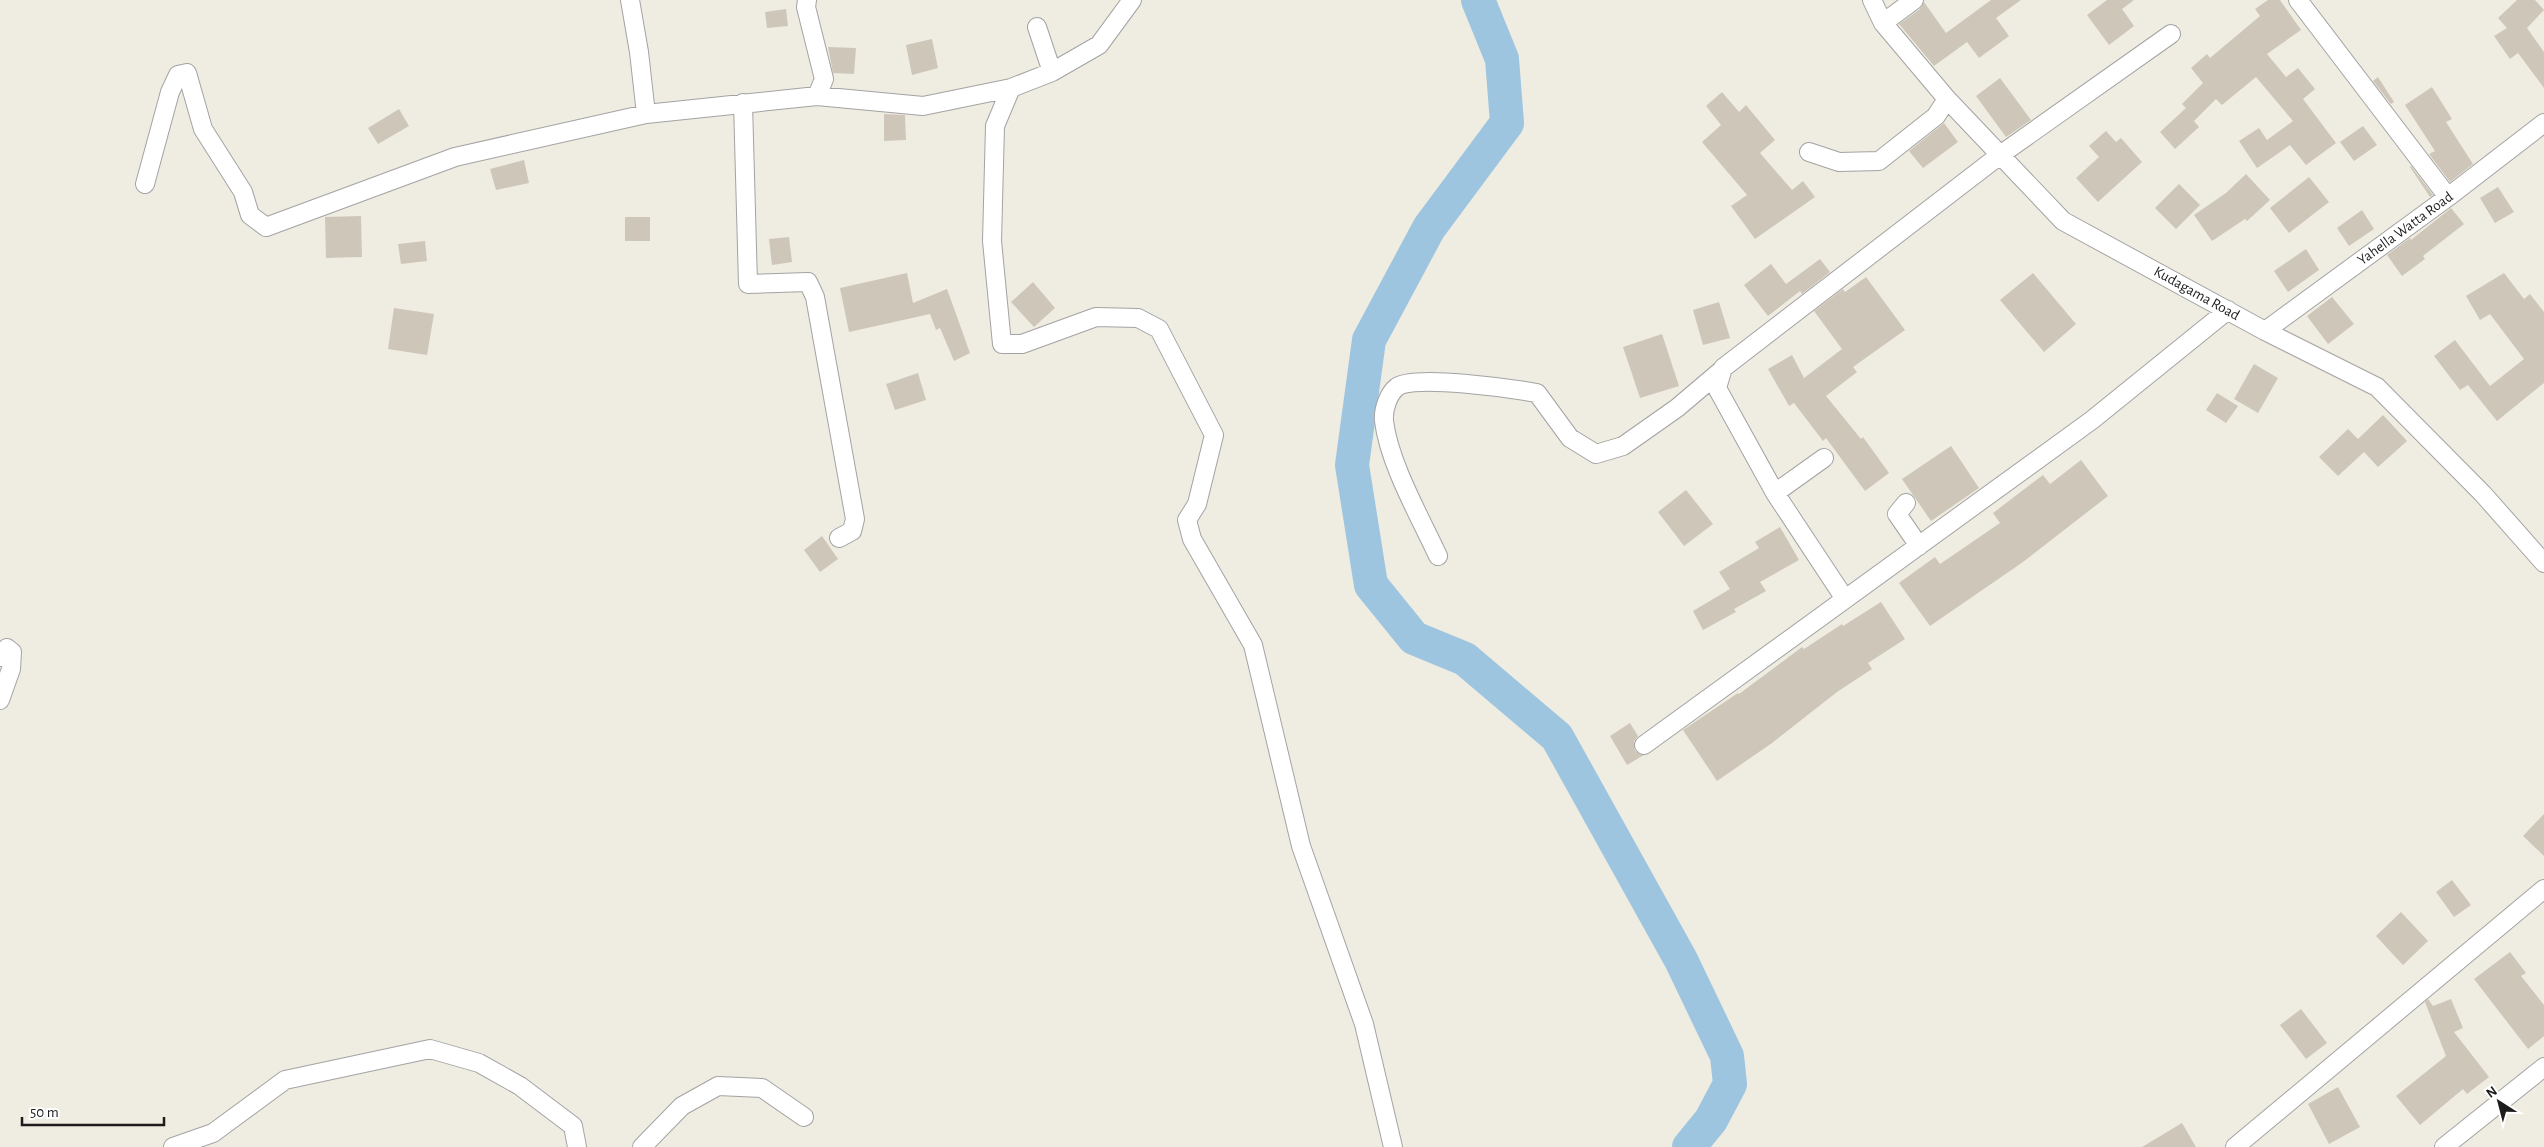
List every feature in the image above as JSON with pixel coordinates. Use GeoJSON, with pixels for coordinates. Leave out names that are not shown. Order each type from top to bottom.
{"type":"FeatureCollection","features":[{"type":"Feature","properties":{"kind":"street"},"geometry":{"type":"LineString","coordinates":[[630,0],[639,52],[646,114]]}},
{"type":"Feature","properties":{"kind":"street"},"geometry":{"type":"LineString","coordinates":[[807,0],[806,7],[824,79],[817,96]]}},
{"type":"Feature","properties":{"kind":"street"},"geometry":{"type":"LineString","coordinates":[[145,184],[170,92],[178,75],[187,73],[203,129],[244,192],[250,215],[266,227],[455,157],[646,114],[743,102],[817,96],[923,106],[1011,88],[1052,72],[1099,45],[1132,0]]}},
{"type":"Feature","properties":{"kind":"street","name":"Kudagama Road"},"geometry":{"type":"LineString","coordinates":[[1872,0],[1883,23],[1947,99],[2064,221],[2265,330],[2378,387],[2483,494],[2544,563]]}},
{"type":"Feature","properties":{"kind":"street"},"geometry":{"type":"LineString","coordinates":[[1883,23],[1914,0]]}},
{"type":"Feature","properties":{"kind":"street"},"geometry":{"type":"LineString","coordinates":[[2298,0],[2448,197]]}},
{"type":"Feature","properties":{"kind":"street"},"geometry":{"type":"LineString","coordinates":[[1037,27],[1052,72]]}},
{"type":"Feature","properties":{"kind":"street"},"geometry":{"type":"LineString","coordinates":[[1438,556],[1389,447],[1383,419],[1388,398],[1398,386],[1420,380],[1537,393],[1570,438],[1596,454],[1623,446],[1677,408],[1723,368],[2000,155],[2171,34]]}},
{"type":"Feature","properties":{"kind":"street"},"geometry":{"type":"LineString","coordinates":[[1011,88],[995,126],[992,241],[1002,344],[1022,344],[1096,317],[1138,318],[1158,329],[1214,435],[1197,504],[1187,520],[1192,539],[1254,645],[1301,846],[1364,1024],[1393,1147]]}},
{"type":"Feature","properties":{"kind":"street"},"geometry":{"type":"LineString","coordinates":[[1809,152],[1839,162],[1879,161],[1936,116],[1947,99]]}},
{"type":"Feature","properties":{"kind":"street"},"geometry":{"type":"LineString","coordinates":[[743,102],[748,284],[808,282],[815,297],[855,519],[852,532],[839,538]]}},
{"type":"Feature","properties":{"kind":"street","name":"Yahella Watta Road"},"geometry":{"type":"LineString","coordinates":[[2265,330],[2448,197],[2544,123]]}},
{"type":"Feature","properties":{"kind":"street"},"geometry":{"type":"LineString","coordinates":[[1644,745],[2092,420],[2228,310]]}},
{"type":"Feature","properties":{"kind":"street"},"geometry":{"type":"LineString","coordinates":[[1723,368],[1717,388],[1775,493],[1845,599]]}},
{"type":"Feature","properties":{"kind":"street"},"geometry":{"type":"LineString","coordinates":[[1775,493],[1824,458]]}},
{"type":"Feature","properties":{"kind":"street"},"geometry":{"type":"LineString","coordinates":[[1906,503],[1897,514],[1919,546]]}},
{"type":"Feature","properties":{"kind":"street"},"geometry":{"type":"LineString","coordinates":[[0,657],[7,648],[12,652],[11,668],[0,700]]}},
{"type":"Feature","properties":{"kind":"street"},"geometry":{"type":"LineString","coordinates":[[2235,1147],[2544,888]]}},
{"type":"Feature","properties":{"kind":"street"},"geometry":{"type":"LineString","coordinates":[[173,1147],[213,1133],[285,1080],[430,1049],[479,1063],[520,1086],[573,1126],[577,1147]]}},
{"type":"Feature","properties":{"kind":"street"},"geometry":{"type":"LineString","coordinates":[[2444,1147],[2544,1067]]}},
{"type":"Feature","properties":{"kind":"street"},"geometry":{"type":"LineString","coordinates":[[642,1147],[682,1106],[718,1086],[762,1088],[804,1117]]}},
{"type":"Feature","properties":{"kind":"building"},"geometry":{"type":"Polygon","coordinates":[[[1991,0],[2021,0],[1996,18],[2009,36],[1979,58],[1967,42],[1934,66],[1899,24],[1920,9],[1924,2],[1946,33],[1991,0]]]}},
{"type":"Feature","properties":{"kind":"building"},"geometry":{"type":"Polygon","coordinates":[[[2107,0],[2134,0],[2122,9],[2134,26],[2109,45],[2087,15],[2107,0]]]}},
{"type":"Feature","properties":{"kind":"building"},"geometry":{"type":"Polygon","coordinates":[[[2268,0],[2280,0],[2301,30],[2267,54],[2286,77],[2298,68],[2315,89],[2303,99],[2336,143],[2306,165],[2290,145],[2257,168],[2239,141],[2259,128],[2267,140],[2293,121],[2256,77],[2222,105],[2216,99],[2194,121],[2199,127],[2175,149],[2160,132],[2186,108],[2182,104],[2203,83],[2191,68],[2207,54],[2210,58],[2260,16],[2255,9],[2268,0]]]}},
{"type":"Feature","properties":{"kind":"building"},"geometry":{"type":"Polygon","coordinates":[[[2517,0],[2535,0],[2544,10],[2527,28],[2544,52],[2544,88],[2518,53],[2510,59],[2494,36],[2507,28],[2498,18],[2517,0]]]}},
{"type":"Feature","properties":{"kind":"building"},"geometry":{"type":"Polygon","coordinates":[[[786,9],[788,26],[767,28],[765,12],[786,9]]]}},
{"type":"Feature","properties":{"kind":"building"},"geometry":{"type":"Polygon","coordinates":[[[932,39],[938,68],[912,75],[906,45],[932,39]]]}},
{"type":"Feature","properties":{"kind":"building"},"geometry":{"type":"Polygon","coordinates":[[[828,47],[856,48],[854,74],[833,73],[828,47]]]}},
{"type":"Feature","properties":{"kind":"building"},"geometry":{"type":"Polygon","coordinates":[[[2378,77],[2394,102],[2391,104],[2373,81],[2378,77]]]}},
{"type":"Feature","properties":{"kind":"building"},"geometry":{"type":"Polygon","coordinates":[[[2000,78],[2031,120],[2006,137],[1976,96],[2000,78]]]}},
{"type":"Feature","properties":{"kind":"building"},"geometry":{"type":"Polygon","coordinates":[[[2432,87],[2452,119],[2446,122],[2473,164],[2450,182],[2429,154],[2435,151],[2405,105],[2432,87]]]}},
{"type":"Feature","properties":{"kind":"building"},"geometry":{"type":"Polygon","coordinates":[[[1722,92],[1739,112],[1746,105],[1775,140],[1760,153],[1792,190],[1803,181],[1815,197],[1755,239],[1731,206],[1747,195],[1702,142],[1721,125],[1706,106],[1722,92]]]}},
{"type":"Feature","properties":{"kind":"building"},"geometry":{"type":"Polygon","coordinates":[[[399,109],[409,126],[378,144],[368,128],[399,109]]]}},
{"type":"Feature","properties":{"kind":"building"},"geometry":{"type":"Polygon","coordinates":[[[884,114],[905,115],[906,140],[884,141],[884,114]]]}},
{"type":"Feature","properties":{"kind":"building"},"geometry":{"type":"Polygon","coordinates":[[[1944,123],[1958,142],[1923,168],[1909,151],[1944,123]]]}},
{"type":"Feature","properties":{"kind":"building"},"geometry":{"type":"Polygon","coordinates":[[[2363,126],[2377,145],[2354,161],[2340,142],[2363,126]]]}},
{"type":"Feature","properties":{"kind":"building"},"geometry":{"type":"Polygon","coordinates":[[[2106,131],[2116,142],[2121,138],[2142,162],[2098,202],[2076,178],[2099,157],[2089,146],[2106,131]]]}},
{"type":"Feature","properties":{"kind":"building"},"geometry":{"type":"Polygon","coordinates":[[[524,160],[529,183],[496,190],[490,169],[524,160]]]}},
{"type":"Feature","properties":{"kind":"building"},"geometry":{"type":"Polygon","coordinates":[[[2411,166],[2433,195],[2430,197],[2411,166]]]}},
{"type":"Feature","properties":{"kind":"building"},"geometry":{"type":"Polygon","coordinates":[[[2246,174],[2270,200],[2247,221],[2245,219],[2212,241],[2194,215],[2226,193],[2246,174]]]}},
{"type":"Feature","properties":{"kind":"building"},"geometry":{"type":"Polygon","coordinates":[[[2309,177],[2329,202],[2289,233],[2270,208],[2309,177]]]}},
{"type":"Feature","properties":{"kind":"building"},"geometry":{"type":"Polygon","coordinates":[[[2179,184],[2200,205],[2176,229],[2155,208],[2179,184]]]}},
{"type":"Feature","properties":{"kind":"building"},"geometry":{"type":"Polygon","coordinates":[[[2498,187],[2514,212],[2495,223],[2480,198],[2498,187]]]}},
{"type":"Feature","properties":{"kind":"building"},"geometry":{"type":"Polygon","coordinates":[[[2451,208],[2464,224],[2423,256],[2425,259],[2402,276],[2387,255],[2410,238],[2411,240],[2451,208]]]}},
{"type":"Feature","properties":{"kind":"building"},"geometry":{"type":"Polygon","coordinates":[[[2362,210],[2374,229],[2349,246],[2337,228],[2362,210]]]}},
{"type":"Feature","properties":{"kind":"building"},"geometry":{"type":"Polygon","coordinates":[[[361,216],[362,257],[326,258],[325,217],[361,216]]]}},
{"type":"Feature","properties":{"kind":"building"},"geometry":{"type":"Polygon","coordinates":[[[625,217],[650,217],[650,241],[625,241],[625,217]]]}},
{"type":"Feature","properties":{"kind":"building"},"geometry":{"type":"Polygon","coordinates":[[[789,237],[792,262],[772,265],[769,239],[789,237]]]}},
{"type":"Feature","properties":{"kind":"building"},"geometry":{"type":"Polygon","coordinates":[[[425,241],[427,261],[401,264],[398,244],[425,241]]]}},
{"type":"Feature","properties":{"kind":"building"},"geometry":{"type":"Polygon","coordinates":[[[2306,249],[2319,270],[2288,292],[2274,271],[2306,249]]]}},
{"type":"Feature","properties":{"kind":"building"},"geometry":{"type":"Polygon","coordinates":[[[1820,259],[1830,272],[1802,294],[1800,291],[1768,316],[1744,285],[1771,264],[1786,284],[1820,259]]]}},
{"type":"Feature","properties":{"kind":"building"},"geometry":{"type":"Polygon","coordinates":[[[907,273],[913,303],[947,289],[970,353],[954,361],[940,328],[936,330],[930,314],[849,332],[840,288],[907,273]]]}},
{"type":"Feature","properties":{"kind":"building"},"geometry":{"type":"Polygon","coordinates":[[[2033,273],[2076,324],[2044,352],[2000,300],[2033,273]]]}},
{"type":"Feature","properties":{"kind":"building"},"geometry":{"type":"Polygon","coordinates":[[[2504,273],[2524,299],[2530,294],[2544,312],[2544,383],[2497,421],[2468,385],[2460,390],[2434,356],[2455,340],[2490,386],[2524,359],[2490,314],[2480,320],[2466,296],[2504,273]]]}},
{"type":"Feature","properties":{"kind":"building"},"geometry":{"type":"Polygon","coordinates":[[[1866,277],[1905,330],[1853,367],[1857,372],[1826,396],[1861,439],[1863,437],[1889,473],[1865,491],[1826,438],[1823,441],[1794,403],[1789,406],[1768,369],[1792,355],[1804,378],[1842,349],[1814,311],[1843,289],[1845,292],[1866,277]]]}},
{"type":"Feature","properties":{"kind":"building"},"geometry":{"type":"Polygon","coordinates":[[[1033,282],[1055,308],[1034,327],[1011,302],[1033,282]]]}},
{"type":"Feature","properties":{"kind":"building"},"geometry":{"type":"Polygon","coordinates":[[[2332,297],[2354,324],[2328,344],[2307,316],[2332,297]]]}},
{"type":"Feature","properties":{"kind":"building"},"geometry":{"type":"Polygon","coordinates":[[[1719,302],[1730,338],[1703,345],[1693,310],[1719,302]]]}},
{"type":"Feature","properties":{"kind":"building"},"geometry":{"type":"Polygon","coordinates":[[[394,308],[434,314],[427,355],[388,349],[394,308]]]}},
{"type":"Feature","properties":{"kind":"building"},"geometry":{"type":"Polygon","coordinates":[[[1662,334],[1679,386],[1640,398],[1623,347],[1662,334]]]}},
{"type":"Feature","properties":{"kind":"building"},"geometry":{"type":"Polygon","coordinates":[[[2254,364],[2278,378],[2258,413],[2234,399],[2254,364]]]}},
{"type":"Feature","properties":{"kind":"building"},"geometry":{"type":"Polygon","coordinates":[[[918,373],[926,400],[895,410],[886,384],[918,373]]]}},
{"type":"Feature","properties":{"kind":"building"},"geometry":{"type":"Polygon","coordinates":[[[2217,393],[2238,406],[2226,423],[2206,410],[2217,393]]]}},
{"type":"Feature","properties":{"kind":"building"},"geometry":{"type":"Polygon","coordinates":[[[2383,415],[2407,441],[2378,467],[2364,452],[2338,476],[2319,457],[2348,429],[2358,439],[2383,415]]]}},
{"type":"Feature","properties":{"kind":"building"},"geometry":{"type":"Polygon","coordinates":[[[1951,446],[1979,488],[1931,521],[1902,479],[1951,446]]]}},
{"type":"Feature","properties":{"kind":"building"},"geometry":{"type":"Polygon","coordinates":[[[2081,460],[2108,496],[2023,562],[1930,626],[1899,583],[1935,557],[1940,564],[2000,523],[1993,513],[2043,475],[2050,484],[2081,460]]]}},
{"type":"Feature","properties":{"kind":"building"},"geometry":{"type":"Polygon","coordinates":[[[1686,490],[1713,524],[1684,546],[1658,512],[1686,490]]]}},
{"type":"Feature","properties":{"kind":"building"},"geometry":{"type":"Polygon","coordinates":[[[1780,527],[1799,560],[1760,582],[1766,591],[1734,609],[1736,612],[1703,630],[1693,611],[1730,589],[1719,572],[1759,548],[1755,542],[1780,527]]]}},
{"type":"Feature","properties":{"kind":"building"},"geometry":{"type":"Polygon","coordinates":[[[822,536],[838,559],[820,572],[804,550],[822,536]]]}},
{"type":"Feature","properties":{"kind":"building"},"geometry":{"type":"Polygon","coordinates":[[[1881,602],[1905,639],[1868,663],[1872,669],[1837,692],[1772,743],[1717,781],[1683,730],[1739,694],[1802,647],[1804,649],[1842,624],[1843,626],[1881,602]]]}},
{"type":"Feature","properties":{"kind":"building"},"geometry":{"type":"Polygon","coordinates":[[[1630,723],[1638,736],[1634,741],[1635,751],[1644,755],[1627,765],[1610,736],[1630,723]]]}},
{"type":"Feature","properties":{"kind":"building"},"geometry":{"type":"Polygon","coordinates":[[[2544,814],[2544,856],[2523,836],[2544,814]]]}},
{"type":"Feature","properties":{"kind":"building"},"geometry":{"type":"Polygon","coordinates":[[[2452,880],[2471,905],[2454,917],[2436,892],[2452,880]]]}},
{"type":"Feature","properties":{"kind":"building"},"geometry":{"type":"Polygon","coordinates":[[[2401,912],[2428,941],[2403,965],[2376,936],[2401,912]]]}},
{"type":"Feature","properties":{"kind":"building"},"geometry":{"type":"Polygon","coordinates":[[[2510,952],[2526,973],[2521,976],[2544,1005],[2544,1036],[2528,1049],[2474,979],[2510,952]]]}},
{"type":"Feature","properties":{"kind":"building"},"geometry":{"type":"Polygon","coordinates":[[[2428,999],[2433,1006],[2451,999],[2463,1028],[2454,1032],[2489,1077],[2467,1094],[2463,1089],[2420,1125],[2396,1096],[2446,1056],[2425,1002],[2428,999]]]}},
{"type":"Feature","properties":{"kind":"building"},"geometry":{"type":"Polygon","coordinates":[[[2301,1009],[2327,1043],[2306,1059],[2280,1025],[2301,1009]]]}},
{"type":"Feature","properties":{"kind":"building"},"geometry":{"type":"Polygon","coordinates":[[[2338,1087],[2360,1127],[2329,1144],[2308,1104],[2338,1087]]]}},
{"type":"Feature","properties":{"kind":"building"},"geometry":{"type":"Polygon","coordinates":[[[2182,1123],[2196,1147],[2142,1147],[2182,1123]]]}},
{"type":"Feature","properties":{"kind":"waterway"},"geometry":{"type":"LineString","coordinates":[[1478,0],[1502,59],[1507,123],[1429,228],[1369,340],[1352,465],[1371,585],[1414,638],[1465,659],[1557,737],[1681,960],[1727,1056],[1730,1084],[1711,1120],[1689,1147]]}}]}
